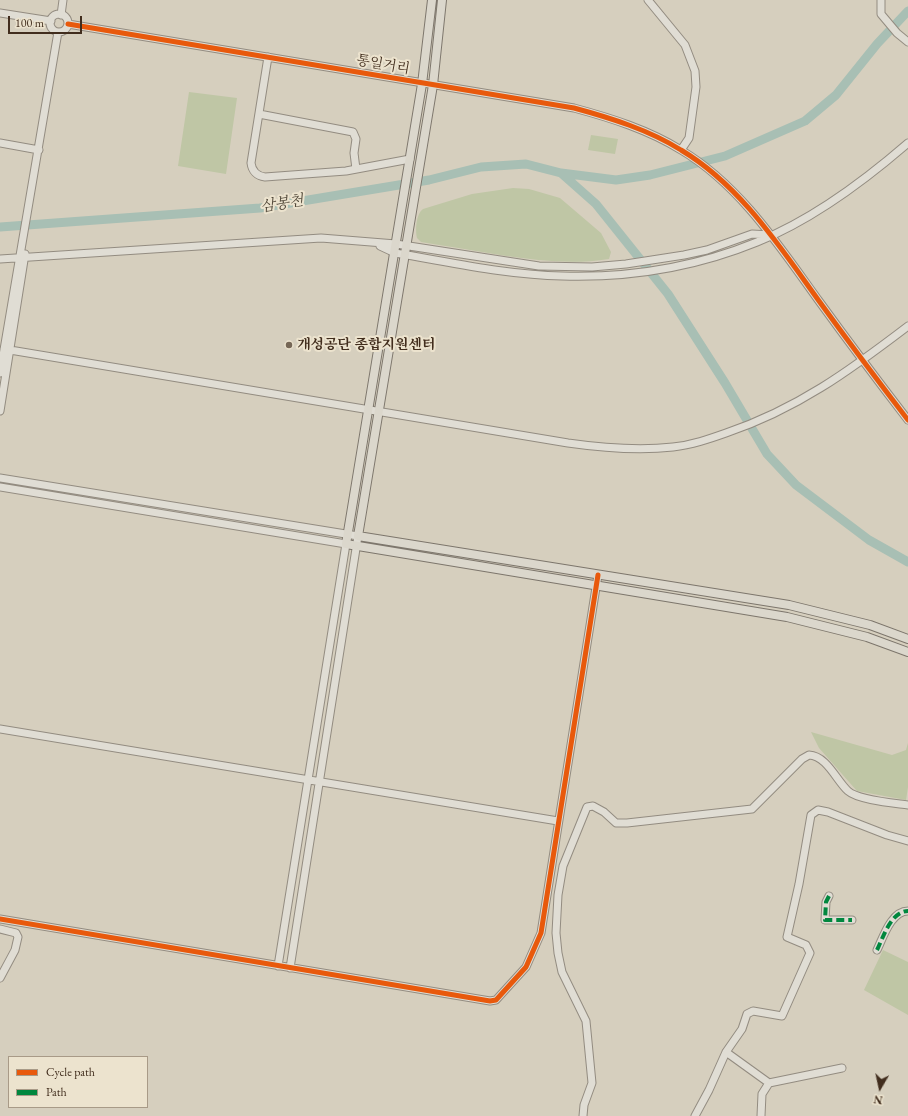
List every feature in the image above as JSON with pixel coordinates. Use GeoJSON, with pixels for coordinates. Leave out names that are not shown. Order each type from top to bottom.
{"type":"FeatureCollection","features":[{"type":"Feature","properties":{"kind":"main road"},"geometry":{"type":"LineString","coordinates":[[432,0],[422,84],[408,174],[346,544],[787,617],[828,626],[866,637],[908,652]]}},
{"type":"Feature","properties":{"kind":"main road"},"geometry":{"type":"LineString","coordinates":[[442,0],[433,85],[358,536],[789,605],[870,625],[908,639]]}},
{"type":"Feature","properties":{"kind":"street"},"geometry":{"type":"LineString","coordinates":[[61,15],[63,0]]}},
{"type":"Feature","properties":{"kind":"street"},"geometry":{"type":"LineString","coordinates":[[648,0],[685,45],[695,71],[696,87],[689,138],[684,152]]}},
{"type":"Feature","properties":{"kind":"street"},"geometry":{"type":"LineString","coordinates":[[881,0],[881,14],[897,33],[908,42]]}},
{"type":"Feature","properties":{"kind":"street"},"geometry":{"type":"LineString","coordinates":[[0,13],[51,21]]}},
{"type":"Feature","properties":{"kind":"street"},"geometry":{"type":"LineString","coordinates":[[56,15],[61,15],[66,18],[68,24],[65,30],[58,32],[52,28],[51,21],[56,15]]}},
{"type":"Feature","properties":{"kind":"street","name":"통일거리"},"geometry":{"type":"LineString","coordinates":[[68,24],[422,84],[574,108],[639,129],[684,152],[718,178],[771,235],[862,361],[908,420]]}},
{"type":"Feature","properties":{"kind":"street"},"geometry":{"type":"LineString","coordinates":[[0,411],[7,349],[23,244],[58,32]]}},
{"type":"Feature","properties":{"kind":"street"},"geometry":{"type":"LineString","coordinates":[[268,57],[251,163],[252,168],[257,175],[265,178],[356,169],[410,159]]}},
{"type":"Feature","properties":{"kind":"street"},"geometry":{"type":"LineString","coordinates":[[259,114],[353,132],[356,139],[354,154],[356,169]]}},
{"type":"Feature","properties":{"kind":"street"},"geometry":{"type":"LineString","coordinates":[[0,143],[39,150]]}},
{"type":"Feature","properties":{"kind":"street"},"geometry":{"type":"LineString","coordinates":[[406,250],[540,275],[574,276],[634,273],[710,259],[758,242],[834,201],[885,163],[908,143]]}},
{"type":"Feature","properties":{"kind":"street"},"geometry":{"type":"LineString","coordinates":[[0,260],[291,239],[336,239],[376,244],[395,249],[539,266],[573,267],[649,261],[708,250],[752,234],[771,235]]}},
{"type":"Feature","properties":{"kind":"street"},"geometry":{"type":"LineString","coordinates":[[7,349],[568,443],[635,450],[692,444],[754,424],[804,399],[862,361],[908,326]]}},
{"type":"Feature","properties":{"kind":"street"},"geometry":{"type":"LineString","coordinates":[[0,373],[7,349]]}},
{"type":"Feature","properties":{"kind":"street"},"geometry":{"type":"LineString","coordinates":[[0,478],[358,536],[290,965]]}},
{"type":"Feature","properties":{"kind":"street"},"geometry":{"type":"LineString","coordinates":[[0,487],[346,544],[279,963]]}},
{"type":"Feature","properties":{"kind":"street"},"geometry":{"type":"LineString","coordinates":[[0,914],[490,1001],[496,1000],[526,967],[541,933],[598,575]]}},
{"type":"Feature","properties":{"kind":"street"},"geometry":{"type":"LineString","coordinates":[[0,729],[558,821]]}},
{"type":"Feature","properties":{"kind":"street"},"geometry":{"type":"LineString","coordinates":[[583,1116],[584,1105],[592,1084],[586,1021],[562,972],[556,933],[558,895],[563,866],[587,807],[593,806],[604,812],[616,823],[627,824],[752,809],[802,759],[809,755],[819,757],[849,792],[857,796],[908,805]]}},
{"type":"Feature","properties":{"kind":"street"},"geometry":{"type":"LineString","coordinates":[[695,1116],[709,1090],[726,1052],[742,1029],[747,1014],[753,1011],[782,1016],[810,953],[806,945],[787,937],[810,815],[818,810],[828,812],[887,835],[908,840]]}},
{"type":"Feature","properties":{"kind":"street"},"geometry":{"type":"LineString","coordinates":[[829,896],[826,902],[824,920],[852,920]]}},
{"type":"Feature","properties":{"kind":"street"},"geometry":{"type":"LineString","coordinates":[[877,950],[891,922],[901,913],[908,911]]}},
{"type":"Feature","properties":{"kind":"street"},"geometry":{"type":"LineString","coordinates":[[0,919],[279,963]]}},
{"type":"Feature","properties":{"kind":"street"},"geometry":{"type":"LineString","coordinates":[[0,929],[16,933],[18,937],[15,950],[0,978]]}},
{"type":"Feature","properties":{"kind":"street"},"geometry":{"type":"LineString","coordinates":[[290,965],[491,997],[503,994]]}},
{"type":"Feature","properties":{"kind":"street"},"geometry":{"type":"LineString","coordinates":[[726,1052],[769,1083]]}},
{"type":"Feature","properties":{"kind":"street"},"geometry":{"type":"LineString","coordinates":[[761,1116],[762,1094],[769,1083],[842,1068]]}},
{"type":"Feature","properties":{"kind":"green space"},"geometry":{"type":"Polygon","coordinates":[[[189,92],[237,98],[226,174],[178,166],[189,92]]]}},
{"type":"Feature","properties":{"kind":"green space"},"geometry":{"type":"Polygon","coordinates":[[[591,135],[618,139],[615,154],[588,150],[591,135]]]}},
{"type":"Feature","properties":{"kind":"green space"},"geometry":{"type":"Polygon","coordinates":[[[513,188],[529,189],[560,198],[601,233],[611,252],[609,259],[567,262],[545,261],[421,242],[417,238],[417,222],[423,209],[472,194],[513,188]]]}},
{"type":"Feature","properties":{"kind":"green space"},"geometry":{"type":"Polygon","coordinates":[[[811,732],[892,755],[906,750],[908,743],[908,787],[906,800],[857,791],[819,748],[811,732]]]}},
{"type":"Feature","properties":{"kind":"green space"},"geometry":{"type":"Polygon","coordinates":[[[883,950],[908,962],[908,1015],[864,990],[883,950]]]}},
{"type":"Feature","properties":{"kind":"waterway","name":"삼봉천"},"geometry":{"type":"LineString","coordinates":[[0,227],[260,208],[429,180],[481,167],[526,164],[561,173],[616,180],[650,175],[725,156],[805,121],[836,95],[877,44],[908,11]]}},
{"type":"Feature","properties":{"kind":"waterway"},"geometry":{"type":"LineString","coordinates":[[561,173],[596,204],[668,294],[725,383],[767,454],[796,485],[869,540],[908,562]]}},
{"type":"Feature","properties":{"kind":"marked path"},"geometry":{"type":"LineString","coordinates":[[829,896],[826,902],[825,920],[852,920]]}},
{"type":"Feature","properties":{"kind":"marked path"},"geometry":{"type":"LineString","coordinates":[[877,950],[892,920],[902,912],[908,911]]}},
{"type":"Feature","properties":{"kind":"cycle path"},"geometry":{"type":"LineString","coordinates":[[68,24],[574,108],[616,120],[656,136],[702,164],[722,181],[758,218],[908,420]]}},
{"type":"Feature","properties":{"kind":"cycle path"},"geometry":{"type":"LineString","coordinates":[[0,919],[490,1001],[496,1000],[526,967],[541,933],[598,575]]}},
{"type":"Feature","properties":{"kind":"place","name":"개성공단 종합지원센터"},"geometry":{"type":"Point","coordinates":[289,345]}}]}
